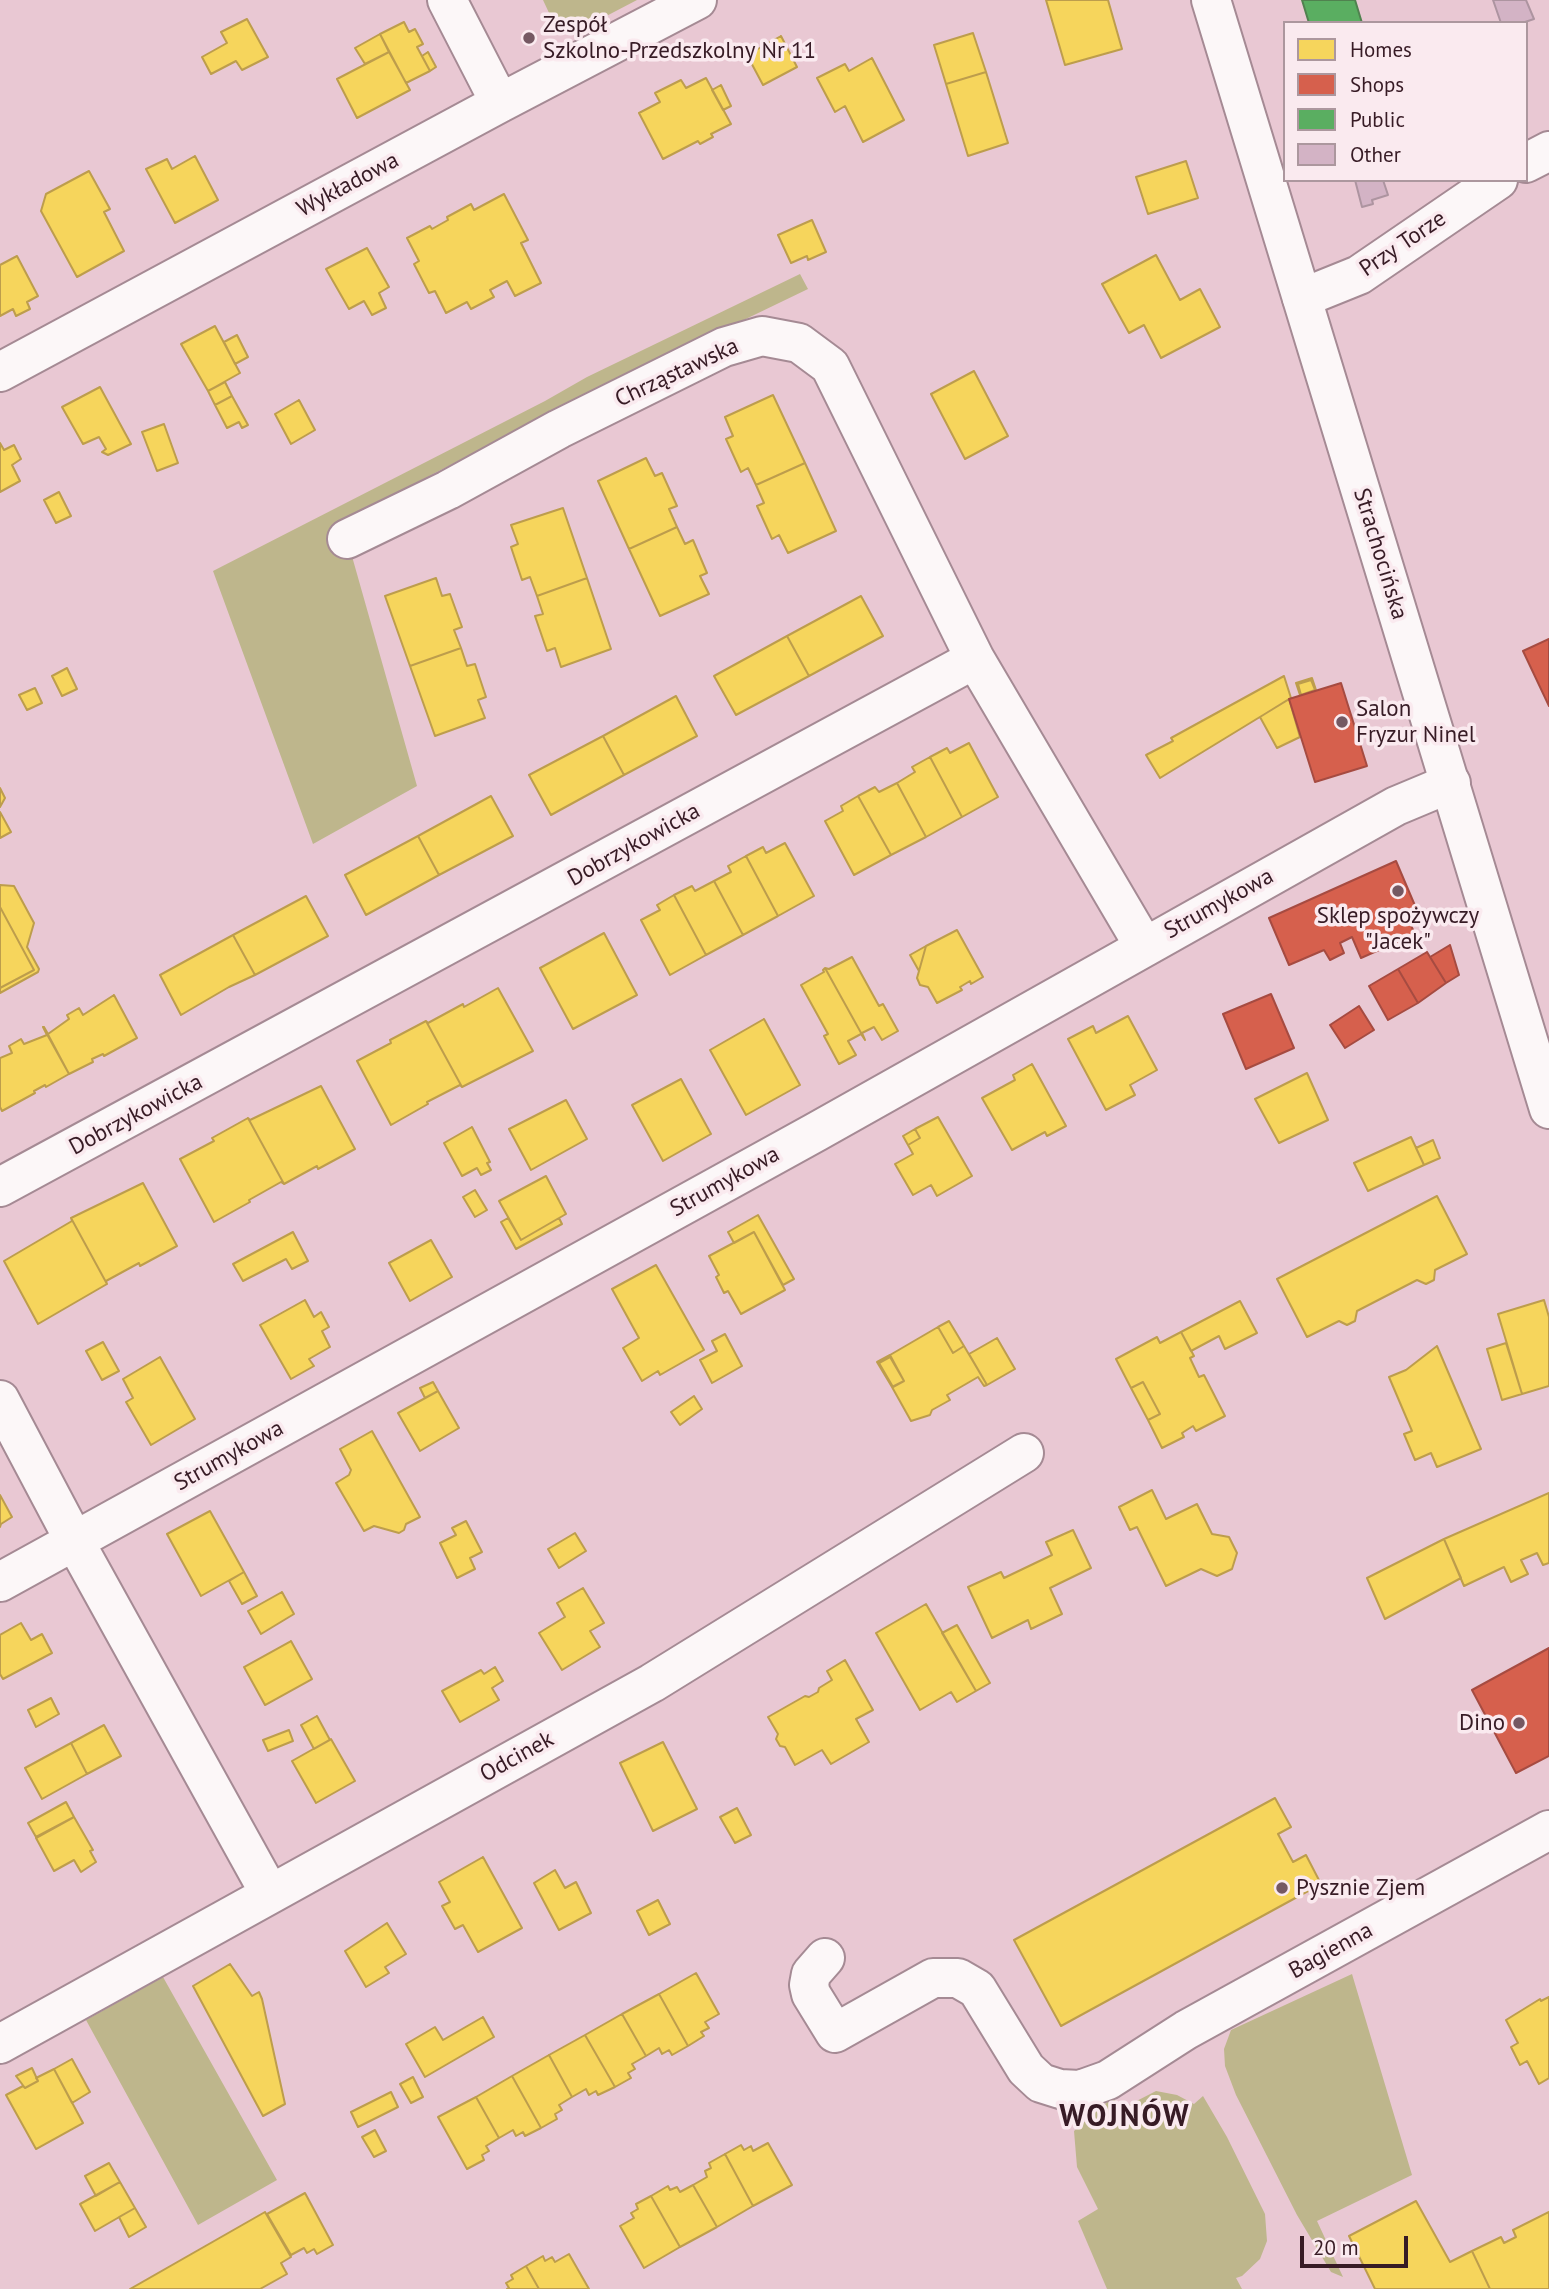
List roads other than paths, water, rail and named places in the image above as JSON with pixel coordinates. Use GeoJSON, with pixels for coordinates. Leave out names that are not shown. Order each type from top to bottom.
{"type":"FeatureCollection","features":[{"type":"Feature","properties":{"kind":"street"},"geometry":{"type":"LineString","coordinates":[[447,0],[500,103]]}},
{"type":"Feature","properties":{"kind":"street","name":"Wykładowa"},"geometry":{"type":"LineString","coordinates":[[0,372],[697,0]]}},
{"type":"Feature","properties":{"kind":"street","name":"Strachocińska"},"geometry":{"type":"LineString","coordinates":[[1211,0],[1549,1109]]}},
{"type":"Feature","properties":{"kind":"street"},"geometry":{"type":"LineString","coordinates":[[1528,162],[1549,151]]}},
{"type":"Feature","properties":{"kind":"street","name":"Przy Torze"},"geometry":{"type":"LineString","coordinates":[[1302,298],[1359,275],[1495,182]]}},
{"type":"Feature","properties":{"kind":"street","name":"Chrząstawska"},"geometry":{"type":"LineString","coordinates":[[347,539],[448,491],[559,429],[724,348],[762,336],[799,343],[830,366],[975,660]]}},
{"type":"Feature","properties":{"kind":"street"},"geometry":{"type":"LineString","coordinates":[[975,660],[1144,946]]}},
{"type":"Feature","properties":{"kind":"street","name":"Dobrzykowicka"},"geometry":{"type":"LineString","coordinates":[[0,1188],[975,660]]}},
{"type":"Feature","properties":{"kind":"street","name":"Strumykowa"},"geometry":{"type":"LineString","coordinates":[[0,1582],[804,1138],[1396,806],[1451,783]]}},
{"type":"Feature","properties":{"kind":"street"},"geometry":{"type":"LineString","coordinates":[[0,1400],[75,1542],[270,1894]]}},
{"type":"Feature","properties":{"kind":"street","name":"Odcinek"},"geometry":{"type":"LineString","coordinates":[[0,2044],[652,1684],[1024,1452]]}},
{"type":"Feature","properties":{"kind":"street","name":"Bagienna"},"geometry":{"type":"LineString","coordinates":[[825,1958],[811,1974],[809,1985],[811,1994],[835,2033],[933,1978],[958,1978],[977,1989],[1026,2069],[1041,2083],[1060,2089],[1080,2090],[1108,2080],[1186,2029],[1549,1830]]}},
{"type":"Feature","properties":{"kind":"place","name":"Zespół Szkolno-Przedszkolny Nr 11"},"geometry":{"type":"Point","coordinates":[529,38]}},
{"type":"Feature","properties":{"kind":"place","name":"Salon Fryzur Ninel"},"geometry":{"type":"Point","coordinates":[1342,722]}},
{"type":"Feature","properties":{"kind":"place","name":"Sklep spożywczy \"Jacek\""},"geometry":{"type":"Point","coordinates":[1398,891]}},
{"type":"Feature","properties":{"kind":"place","name":"Dino"},"geometry":{"type":"Point","coordinates":[1519,1723]}},
{"type":"Feature","properties":{"kind":"place","name":"Pysznie Zjem"},"geometry":{"type":"Point","coordinates":[1282,1888]}},
{"type":"Feature","properties":{"kind":"district","name":"WOJNÓW"},"geometry":{"type":"Point","coordinates":[1125,2117]}}]}
